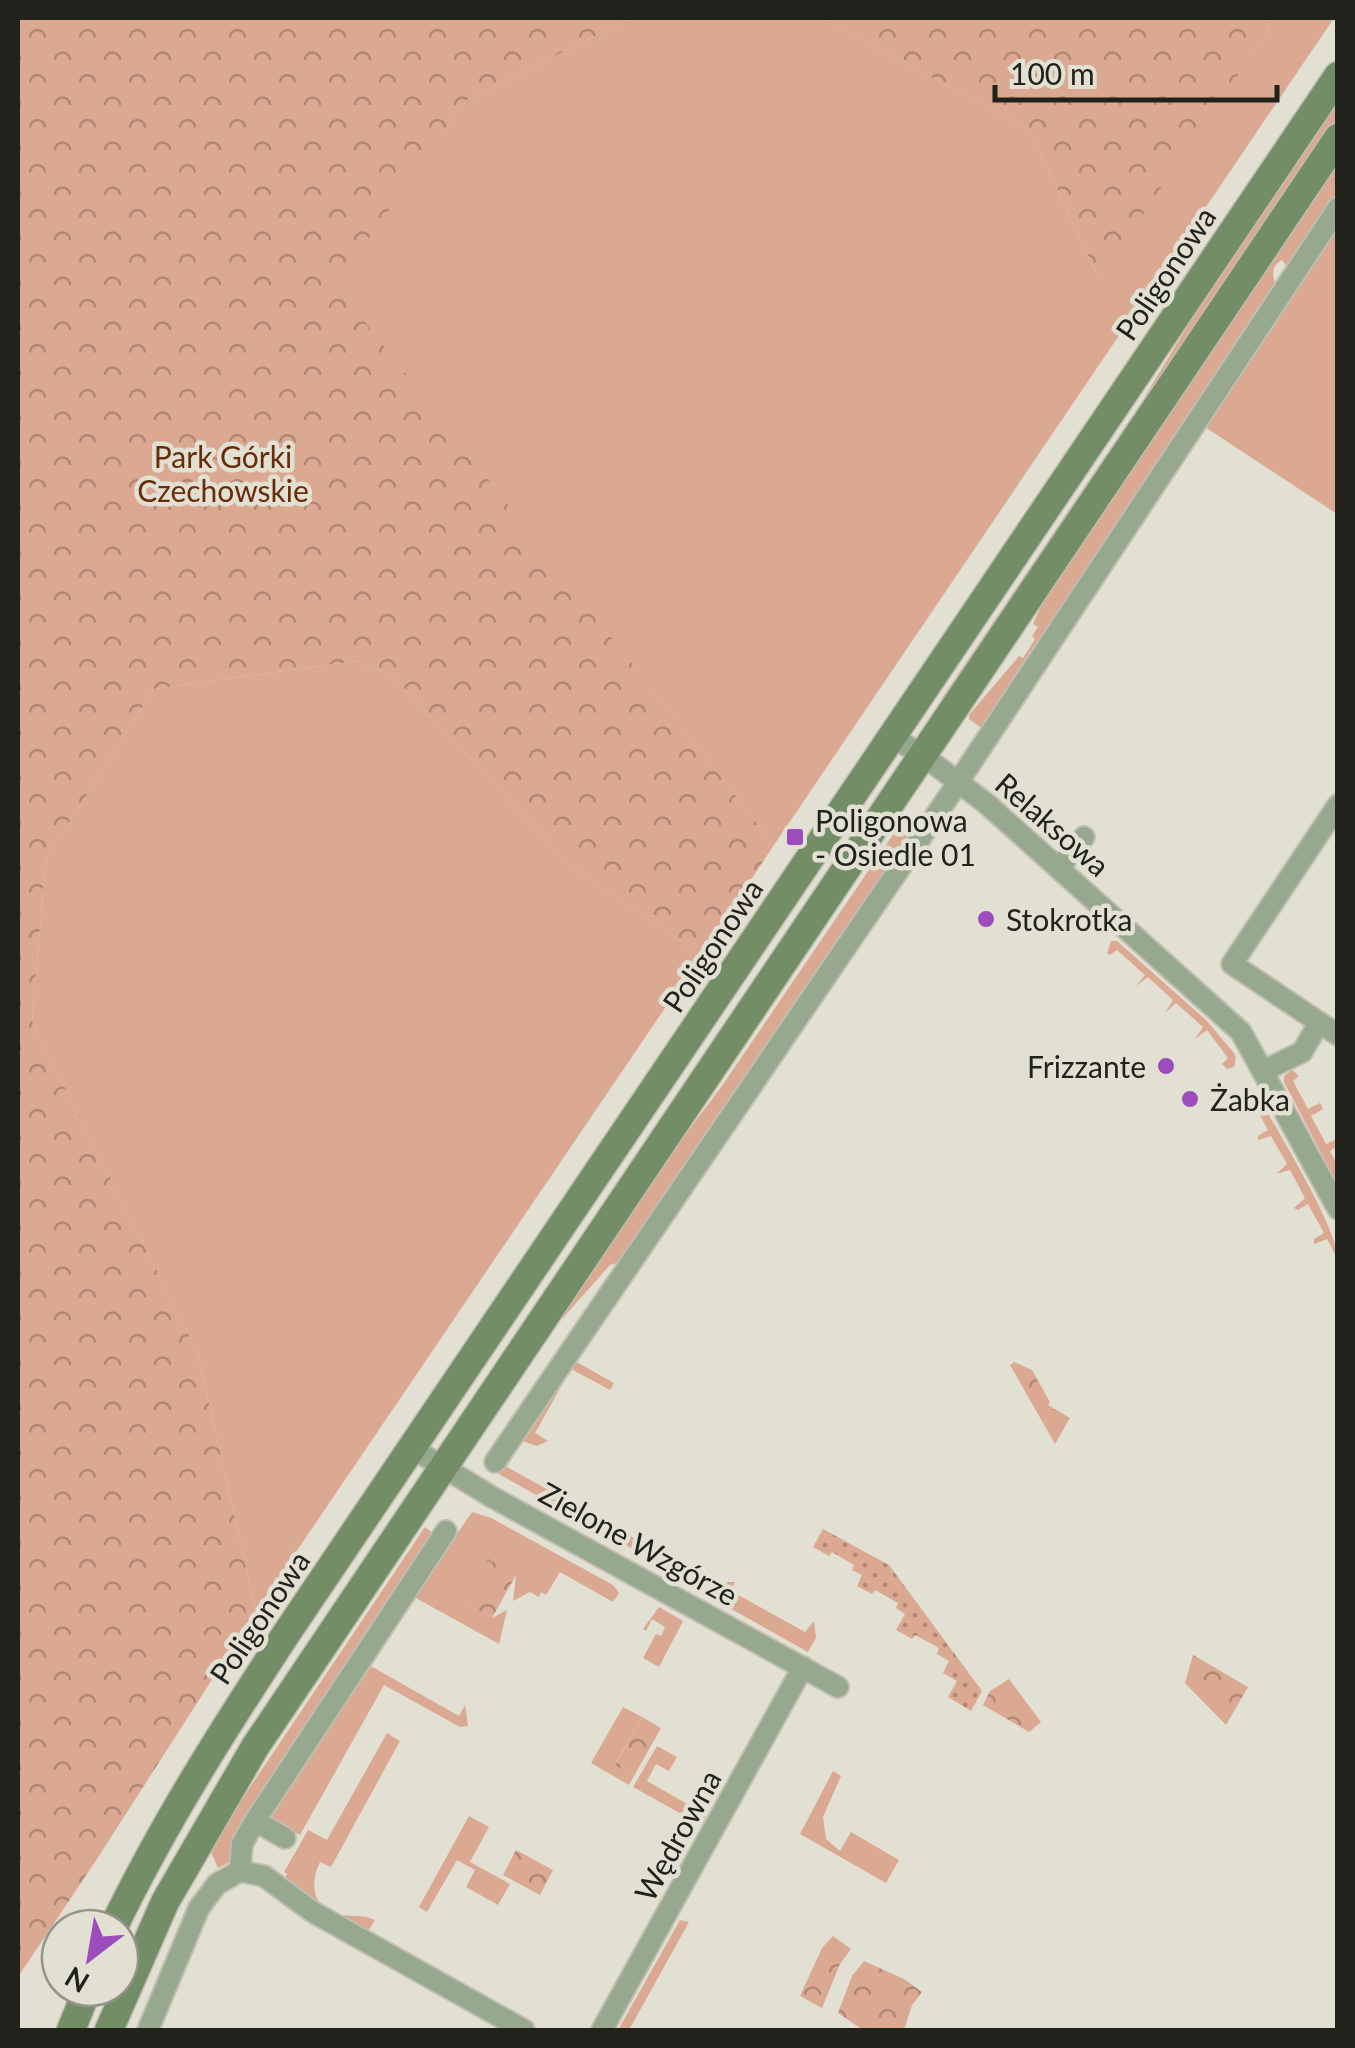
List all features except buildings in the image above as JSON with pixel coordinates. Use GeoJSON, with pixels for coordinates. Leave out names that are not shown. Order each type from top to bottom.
{"type":"FeatureCollection","features":[{"type":"Feature","properties":{"kind":"main road","name":"Poligonowa"},"geometry":{"type":"LineString","coordinates":[[123,1908],[149,1855],[222,1731],[1338,76]]}},
{"type":"Feature","properties":{"kind":"main road"},"geometry":{"type":"LineString","coordinates":[[109,2030],[154,1924],[263,1734],[1338,138]]}},
{"type":"Feature","properties":{"kind":"street"},"geometry":{"type":"LineString","coordinates":[[494,1462],[958,782],[1338,208]]}},
{"type":"Feature","properties":{"kind":"street","name":"Relaksowa"},"geometry":{"type":"LineString","coordinates":[[892,736],[958,782],[1241,1032],[1338,1209]]}},
{"type":"Feature","properties":{"kind":"street"},"geometry":{"type":"LineString","coordinates":[[1338,805],[1232,964],[1338,1035]]}},
{"type":"Feature","properties":{"kind":"street"},"geometry":{"type":"LineString","coordinates":[[1059,868],[1084,836]]}},
{"type":"Feature","properties":{"kind":"street"},"geometry":{"type":"LineString","coordinates":[[1264,1070],[1302,1052],[1319,1023]]}},
{"type":"Feature","properties":{"kind":"street","name":"Zielone Wzgórze"},"geometry":{"type":"LineString","coordinates":[[412,1448],[838,1687]]}},
{"type":"Feature","properties":{"kind":"street"},"geometry":{"type":"LineString","coordinates":[[240,1871],[242,1844],[254,1821],[446,1531]]}},
{"type":"Feature","properties":{"kind":"street","name":"Wędrowna"},"geometry":{"type":"LineString","coordinates":[[602,2030],[803,1667]]}},
{"type":"Feature","properties":{"kind":"street"},"geometry":{"type":"LineString","coordinates":[[254,1821],[284,1838]]}},
{"type":"Feature","properties":{"kind":"street"},"geometry":{"type":"LineString","coordinates":[[148,2030],[198,1908],[217,1884],[240,1871],[264,1876],[313,1912],[524,2030]]}},
{"type":"Feature","properties":{"kind":"green space","name":"Park Górki Czechowskie"},"geometry":{"type":"Polygon","coordinates":[[[18,18],[631,18],[467,100],[336,285],[774,845],[701,955],[573,868],[394,677],[356,661],[154,689],[46,859],[32,1021],[197,1351],[256,1611],[64,1908],[40,1908],[40,1944],[18,1977],[18,18]]]}},
{"type":"Feature","properties":{"kind":"green space"},"geometry":{"type":"Polygon","coordinates":[[[631,18],[821,18],[1029,129],[1098,277],[1268,31],[1265,18],[1334,18],[774,845],[335,285],[467,100],[631,18]]]}},
{"type":"Feature","properties":{"kind":"green space"},"geometry":{"type":"Polygon","coordinates":[[[821,18],[1265,18],[1268,31],[1099,279],[1029,129],[821,18]]]}},
{"type":"Feature","properties":{"kind":"green space"},"geometry":{"type":"Polygon","coordinates":[[[1337,94],[1337,119],[946,700],[942,698],[1141,403],[1240,239],[1337,94]]]}},
{"type":"Feature","properties":{"kind":"green space"},"geometry":{"type":"Polygon","coordinates":[[[1337,158],[1337,192],[1287,267],[1282,260],[1276,265],[1276,285],[985,727],[980,727],[969,715],[1019,656],[1023,658],[1035,639],[1032,636],[1038,627],[1033,624],[1052,582],[1337,158]]]}},
{"type":"Feature","properties":{"kind":"green space"},"geometry":{"type":"Polygon","coordinates":[[[1337,230],[1337,514],[1205,427],[1337,230]]]}},
{"type":"Feature","properties":{"kind":"green space"},"geometry":{"type":"Polygon","coordinates":[[[356,661],[394,677],[573,868],[701,955],[256,1611],[197,1351],[32,1021],[46,859],[154,689],[356,661]]]}},
{"type":"Feature","properties":{"kind":"green space"},"geometry":{"type":"Polygon","coordinates":[[[907,814],[918,825],[620,1262],[610,1265],[562,1319],[618,1225],[724,1083],[907,814]]]}},
{"type":"Feature","properties":{"kind":"green space"},"geometry":{"type":"Polygon","coordinates":[[[1111,941],[1117,941],[1206,1020],[1234,1053],[1234,1067],[1227,1069],[1222,1064],[1228,1058],[1207,1030],[1195,1039],[1203,1027],[1176,1003],[1165,1013],[1173,1000],[1148,977],[1136,986],[1145,975],[1117,950],[1107,953],[1111,941]]]}},
{"type":"Feature","properties":{"kind":"green space"},"geometry":{"type":"Polygon","coordinates":[[[1292,1070],[1299,1076],[1293,1081],[1308,1109],[1320,1103],[1323,1109],[1311,1116],[1326,1144],[1337,1139],[1337,1146],[1330,1151],[1337,1164],[1337,1183],[1284,1082],[1284,1076],[1292,1070]]]}},
{"type":"Feature","properties":{"kind":"green space"},"geometry":{"type":"Polygon","coordinates":[[[1249,1093],[1258,1096],[1305,1178],[1328,1225],[1337,1258],[1327,1239],[1314,1244],[1314,1239],[1324,1233],[1308,1204],[1298,1210],[1294,1208],[1305,1198],[1290,1170],[1276,1174],[1287,1164],[1271,1136],[1258,1140],[1268,1130],[1253,1102],[1245,1105],[1249,1093]]]}},
{"type":"Feature","properties":{"kind":"green space"},"geometry":{"type":"Polygon","coordinates":[[[573,1360],[614,1383],[610,1390],[571,1369],[535,1433],[548,1441],[537,1446],[522,1441],[507,1467],[693,1571],[698,1562],[702,1569],[695,1583],[680,1580],[649,1558],[497,1473],[573,1360]]]}},
{"type":"Feature","properties":{"kind":"green space"},"geometry":{"type":"Polygon","coordinates":[[[1014,1362],[1032,1370],[1050,1402],[1048,1405],[1070,1418],[1055,1444],[1010,1365],[1014,1362]]]}},
{"type":"Feature","properties":{"kind":"green space"},"geometry":{"type":"Polygon","coordinates":[[[472,1512],[491,1518],[613,1585],[619,1593],[613,1602],[560,1572],[546,1595],[541,1592],[539,1597],[530,1592],[513,1601],[516,1575],[464,1602],[492,1618],[507,1610],[499,1644],[414,1597],[472,1512]]]}},
{"type":"Feature","properties":{"kind":"green space"},"geometry":{"type":"Polygon","coordinates":[[[425,1527],[435,1535],[230,1862],[218,1868],[211,1852],[236,1808],[425,1527]]]}},
{"type":"Feature","properties":{"kind":"green space"},"geometry":{"type":"Polygon","coordinates":[[[823,1529],[889,1565],[982,1691],[971,1711],[948,1697],[957,1681],[943,1673],[949,1661],[937,1654],[939,1648],[896,1630],[905,1614],[896,1608],[898,1603],[875,1590],[872,1594],[857,1586],[862,1575],[852,1570],[854,1565],[832,1552],[829,1556],[813,1547],[823,1529]]]}},
{"type":"Feature","properties":{"kind":"green space"},"geometry":{"type":"Polygon","coordinates":[[[488,1559],[516,1575],[492,1618],[464,1602],[488,1559]]]}},
{"type":"Feature","properties":{"kind":"green space"},"geometry":{"type":"Polygon","coordinates":[[[728,1582],[735,1582],[731,1591],[805,1632],[814,1621],[816,1638],[808,1652],[719,1602],[718,1595],[728,1582]]]}},
{"type":"Feature","properties":{"kind":"green space"},"geometry":{"type":"Polygon","coordinates":[[[659,1607],[683,1621],[659,1667],[643,1658],[656,1634],[661,1636],[665,1627],[652,1619],[646,1631],[643,1629],[659,1607]]]}},
{"type":"Feature","properties":{"kind":"green space"},"geometry":{"type":"Polygon","coordinates":[[[1193,1655],[1248,1687],[1226,1725],[1185,1683],[1193,1655]]]}},
{"type":"Feature","properties":{"kind":"green space"},"geometry":{"type":"Polygon","coordinates":[[[369,1665],[459,1716],[465,1705],[468,1726],[460,1727],[384,1685],[300,1835],[267,1819],[369,1665]]]}},
{"type":"Feature","properties":{"kind":"green space"},"geometry":{"type":"Polygon","coordinates":[[[1009,1679],[1041,1722],[1029,1732],[983,1705],[990,1691],[1009,1679]]]}},
{"type":"Feature","properties":{"kind":"green space"},"geometry":{"type":"Polygon","coordinates":[[[623,1707],[642,1717],[615,1764],[634,1776],[629,1785],[591,1763],[623,1707]]]}},
{"type":"Feature","properties":{"kind":"green space"},"geometry":{"type":"Polygon","coordinates":[[[642,1717],[661,1728],[634,1776],[615,1765],[642,1717]]]}},
{"type":"Feature","properties":{"kind":"green space"},"geometry":{"type":"Polygon","coordinates":[[[387,1733],[400,1741],[331,1867],[320,1862],[314,1887],[324,1908],[375,1920],[366,1934],[331,1914],[284,1879],[284,1872],[308,1830],[327,1840],[387,1733]]]}},
{"type":"Feature","properties":{"kind":"green space"},"geometry":{"type":"Polygon","coordinates":[[[657,1746],[677,1757],[669,1771],[656,1764],[647,1781],[701,1812],[705,1817],[701,1825],[633,1787],[657,1746]]]}},
{"type":"Feature","properties":{"kind":"green space"},"geometry":{"type":"Polygon","coordinates":[[[833,1771],[841,1776],[823,1817],[826,1839],[840,1851],[851,1832],[899,1860],[886,1883],[800,1834],[833,1771]]]}},
{"type":"Feature","properties":{"kind":"green space"},"geometry":{"type":"Polygon","coordinates":[[[469,1816],[489,1827],[470,1862],[510,1884],[498,1905],[466,1887],[475,1870],[457,1860],[427,1912],[419,1907],[469,1816]]]}},
{"type":"Feature","properties":{"kind":"green space"},"geometry":{"type":"Polygon","coordinates":[[[516,1850],[553,1870],[540,1895],[503,1875],[516,1850]]]}},
{"type":"Feature","properties":{"kind":"green space"},"geometry":{"type":"Polygon","coordinates":[[[680,1920],[689,1922],[629,2030],[618,2030],[680,1920]]]}},
{"type":"Feature","properties":{"kind":"green space"},"geometry":{"type":"Polygon","coordinates":[[[833,1936],[851,1949],[840,1964],[822,2008],[800,1996],[822,1948],[833,1936]]]}},
{"type":"Feature","properties":{"kind":"green space"},"geometry":{"type":"Polygon","coordinates":[[[864,1961],[922,1992],[912,2005],[904,2030],[863,2030],[838,2013],[852,1976],[864,1961]]]}},
{"type":"Feature","properties":{"kind":"place","name":"Poligonowa - Osiedle 01"},"geometry":{"type":"Point","coordinates":[795,837]}},
{"type":"Feature","properties":{"kind":"place","name":"Stokrotka"},"geometry":{"type":"Point","coordinates":[986,919]}},
{"type":"Feature","properties":{"kind":"place","name":"Frizzante"},"geometry":{"type":"Point","coordinates":[1166,1066]}},
{"type":"Feature","properties":{"kind":"place","name":"Żabka"},"geometry":{"type":"Point","coordinates":[1190,1099]}}]}
